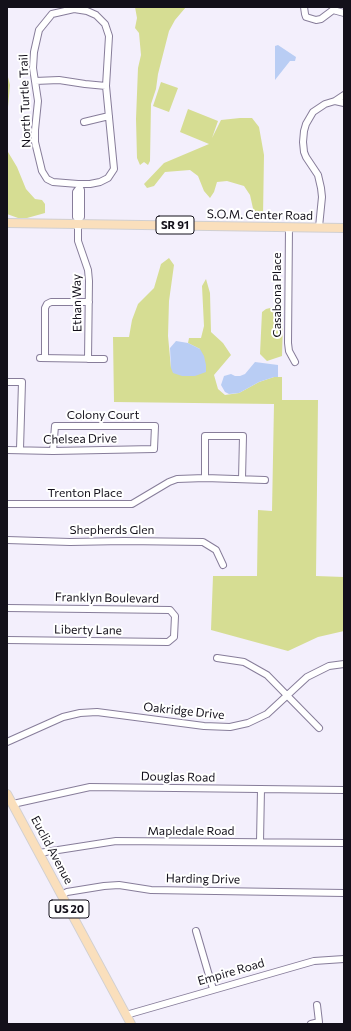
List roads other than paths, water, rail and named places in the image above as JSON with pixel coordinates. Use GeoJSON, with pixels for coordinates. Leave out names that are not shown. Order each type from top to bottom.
{"type":"FeatureCollection","features":[{"type":"Feature","properties":{"kind":"main road","name":"S.O.M. Center Road"},"geometry":{"type":"LineString","coordinates":[[7,223],[78,222],[344,228]]}},
{"type":"Feature","properties":{"kind":"main road","name":"Euclid Avenue"},"geometry":{"type":"LineString","coordinates":[[7,794],[131,1024]]}},
{"type":"Feature","properties":{"kind":"street"},"geometry":{"type":"LineString","coordinates":[[304,7],[306,16],[316,20],[321,19],[332,9],[344,13]]}},
{"type":"Feature","properties":{"kind":"street","name":"North Turtle Trail"},"geometry":{"type":"LineString","coordinates":[[106,86],[108,36],[105,24],[96,15],[87,11],[74,9],[52,14],[39,30],[34,52],[33,68],[38,101],[35,142],[42,171],[47,179],[53,182],[78,186],[100,182],[108,178],[114,169],[109,116]]}},
{"type":"Feature","properties":{"kind":"street"},"geometry":{"type":"LineString","coordinates":[[35,81],[59,80],[106,86],[109,116],[84,122]]}},
{"type":"Feature","properties":{"kind":"street"},"geometry":{"type":"LineString","coordinates":[[319,228],[322,197],[321,184],[316,172],[306,157],[303,147],[303,137],[306,124],[313,112],[325,104],[335,101],[344,95]]}},
{"type":"Feature","properties":{"kind":"street"},"geometry":{"type":"LineString","coordinates":[[335,101],[344,103]]}},
{"type":"Feature","properties":{"kind":"street"},"geometry":{"type":"LineString","coordinates":[[78,186],[76,192],[76,217],[78,222]]}},
{"type":"Feature","properties":{"kind":"street","name":"Ethan Way"},"geometry":{"type":"LineString","coordinates":[[78,222],[78,241],[88,270],[89,282],[88,359]]}},
{"type":"Feature","properties":{"kind":"street","name":"Casabona Place"},"geometry":{"type":"LineString","coordinates":[[289,227],[288,343],[289,351],[295,362]]}},
{"type":"Feature","properties":{"kind":"street"},"geometry":{"type":"LineString","coordinates":[[89,302],[51,302],[47,304],[45,308],[43,358],[104,359]]}},
{"type":"Feature","properties":{"kind":"street"},"geometry":{"type":"LineString","coordinates":[[7,382],[22,382],[20,450]]}},
{"type":"Feature","properties":{"kind":"street","name":"Colony Court"},"geometry":{"type":"LineString","coordinates":[[53,451],[55,426],[155,426],[154,449]]}},
{"type":"Feature","properties":{"kind":"street"},"geometry":{"type":"LineString","coordinates":[[205,478],[206,436],[243,436],[242,479]]}},
{"type":"Feature","properties":{"kind":"street","name":"Chelsea Drive"},"geometry":{"type":"LineString","coordinates":[[7,450],[53,451],[154,449]]}},
{"type":"Feature","properties":{"kind":"street","name":"Trenton Place"},"geometry":{"type":"LineString","coordinates":[[7,504],[132,504],[169,482],[177,479],[205,478],[265,480]]}},
{"type":"Feature","properties":{"kind":"street","name":"Shepherds Glen"},"geometry":{"type":"LineString","coordinates":[[7,540],[70,542],[203,542],[216,550],[224,565]]}},
{"type":"Feature","properties":{"kind":"street","name":"Franklyn Boulevard"},"geometry":{"type":"LineString","coordinates":[[7,608],[170,610],[175,616],[174,636],[168,642]]}},
{"type":"Feature","properties":{"kind":"street","name":"Liberty Lane"},"geometry":{"type":"LineString","coordinates":[[7,640],[168,642]]}},
{"type":"Feature","properties":{"kind":"street"},"geometry":{"type":"LineString","coordinates":[[217,658],[244,662],[267,675],[319,728]]}},
{"type":"Feature","properties":{"kind":"street","name":"Oakridge Drive"},"geometry":{"type":"LineString","coordinates":[[7,742],[63,717],[80,713],[97,712],[204,726],[230,727],[248,723],[267,714],[307,677],[329,666],[344,664]]}},
{"type":"Feature","properties":{"kind":"street","name":"Douglas Road"},"geometry":{"type":"LineString","coordinates":[[13,804],[90,787],[344,790]]}},
{"type":"Feature","properties":{"kind":"street"},"geometry":{"type":"LineString","coordinates":[[260,842],[261,789]]}},
{"type":"Feature","properties":{"kind":"street","name":"Mapledale Road"},"geometry":{"type":"LineString","coordinates":[[39,852],[116,841],[344,843]]}},
{"type":"Feature","properties":{"kind":"street","name":"Harding Drive"},"geometry":{"type":"LineString","coordinates":[[62,895],[67,892],[104,886],[119,886],[151,890],[344,893]]}},
{"type":"Feature","properties":{"kind":"street"},"geometry":{"type":"LineString","coordinates":[[196,931],[213,989]]}},
{"type":"Feature","properties":{"kind":"street","name":"Empire Road"},"geometry":{"type":"LineString","coordinates":[[126,1015],[314,960],[344,959]]}},
{"type":"Feature","properties":{"kind":"street"},"geometry":{"type":"LineString","coordinates":[[311,1024],[319,1022],[317,1005]]}},
{"type":"Feature","properties":{"kind":"water"},"geometry":{"type":"Polygon","coordinates":[[[278,45],[296,57],[295,61],[290,61],[275,80],[275,46],[278,45]]]}},
{"type":"Feature","properties":{"kind":"water"},"geometry":{"type":"Polygon","coordinates":[[[176,341],[188,343],[200,349],[204,356],[206,372],[195,376],[182,376],[173,373],[171,368],[170,348],[176,341]]]}},
{"type":"Feature","properties":{"kind":"water"},"geometry":{"type":"Polygon","coordinates":[[[255,362],[278,365],[278,377],[259,382],[239,393],[229,394],[225,392],[221,385],[224,376],[231,374],[240,376],[245,374],[255,362]]]}}]}
